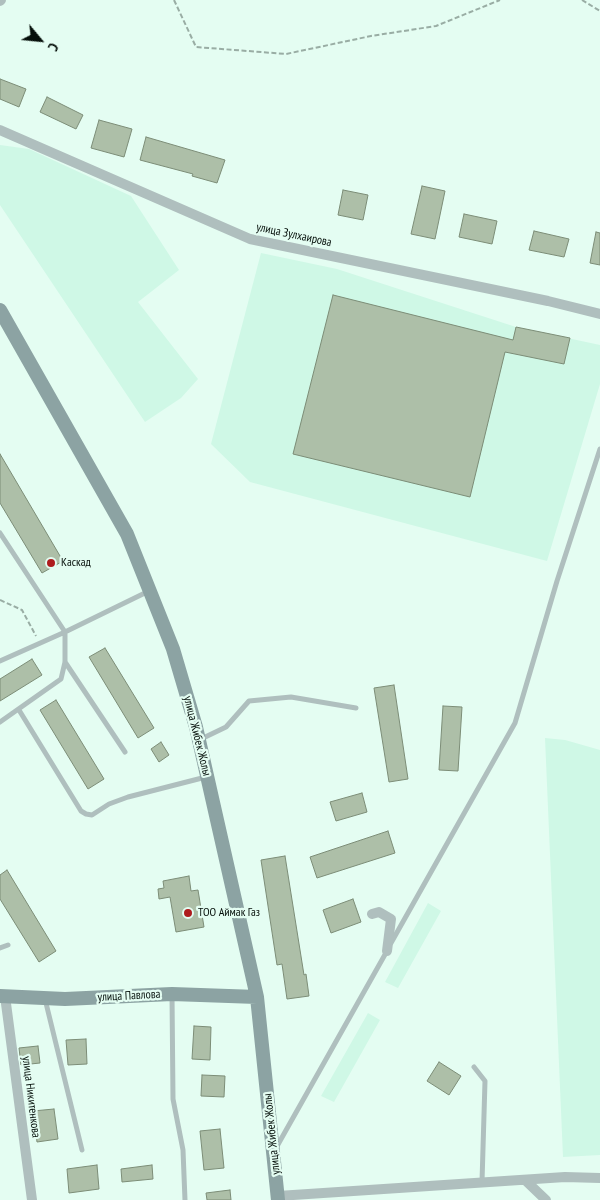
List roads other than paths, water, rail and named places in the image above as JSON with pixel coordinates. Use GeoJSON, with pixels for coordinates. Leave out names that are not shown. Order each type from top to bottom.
{"type":"FeatureCollection","features":[{"type":"Feature","properties":{"kind":"street","name":"улица Зулхаирова"},"geometry":{"type":"LineString","coordinates":[[0,130],[250,238],[548,301],[600,314]]}},
{"type":"Feature","properties":{"kind":"street","name":"улица Жибек Жолы"},"geometry":{"type":"LineString","coordinates":[[0,310],[127,534],[173,649],[199,740],[257,997],[278,1198]]}},
{"type":"Feature","properties":{"kind":"street"},"geometry":{"type":"LineString","coordinates":[[372,914],[379,912],[391,920],[387,950]]}},
{"type":"Feature","properties":{"kind":"street","name":"улица Павлова"},"geometry":{"type":"LineString","coordinates":[[3,996],[65,999],[172,994],[257,997]]}},
{"type":"Feature","properties":{"kind":"street","name":"улица Никитенкова"},"geometry":{"type":"LineString","coordinates":[[3,996],[32,1200]]}},
{"type":"Feature","properties":{"kind":"street"},"geometry":{"type":"LineString","coordinates":[[278,1198],[565,1177],[600,1178]]}},
{"type":"Feature","properties":{"kind":"street"},"geometry":{"type":"LineString","coordinates":[[525,1180],[546,1200]]}},
{"type":"Feature","properties":{"kind":"lane"},"geometry":{"type":"LineString","coordinates":[[274,1153],[515,723],[557,581],[600,449]]}},
{"type":"Feature","properties":{"kind":"lane"},"geometry":{"type":"LineString","coordinates":[[0,533],[65,632],[65,662],[61,679],[0,722]]}},
{"type":"Feature","properties":{"kind":"lane"},"geometry":{"type":"LineString","coordinates":[[0,661],[65,632],[150,590]]}},
{"type":"Feature","properties":{"kind":"lane"},"geometry":{"type":"LineString","coordinates":[[65,662],[125,752]]}},
{"type":"Feature","properties":{"kind":"lane"},"geometry":{"type":"LineString","coordinates":[[199,740],[226,727],[249,700],[291,698],[356,708]]}},
{"type":"Feature","properties":{"kind":"lane"},"geometry":{"type":"LineString","coordinates":[[19,710],[81,811],[86,814],[92,815],[109,804],[207,776]]}},
{"type":"Feature","properties":{"kind":"lane"},"geometry":{"type":"LineString","coordinates":[[0,948],[8,945]]}},
{"type":"Feature","properties":{"kind":"lane"},"geometry":{"type":"LineString","coordinates":[[172,994],[173,1098],[183,1150],[185,1200]]}},
{"type":"Feature","properties":{"kind":"lane"},"geometry":{"type":"LineString","coordinates":[[45,998],[82,1150]]}},
{"type":"Feature","properties":{"kind":"lane"},"geometry":{"type":"LineString","coordinates":[[474,1067],[485,1081],[482,1183]]}},
{"type":"Feature","properties":{"kind":"place","name":"Каскад"},"geometry":{"type":"Point","coordinates":[51,563]}},
{"type":"Feature","properties":{"kind":"place","name":"ТОО Аймак Газ"},"geometry":{"type":"Point","coordinates":[188,913]}}]}
